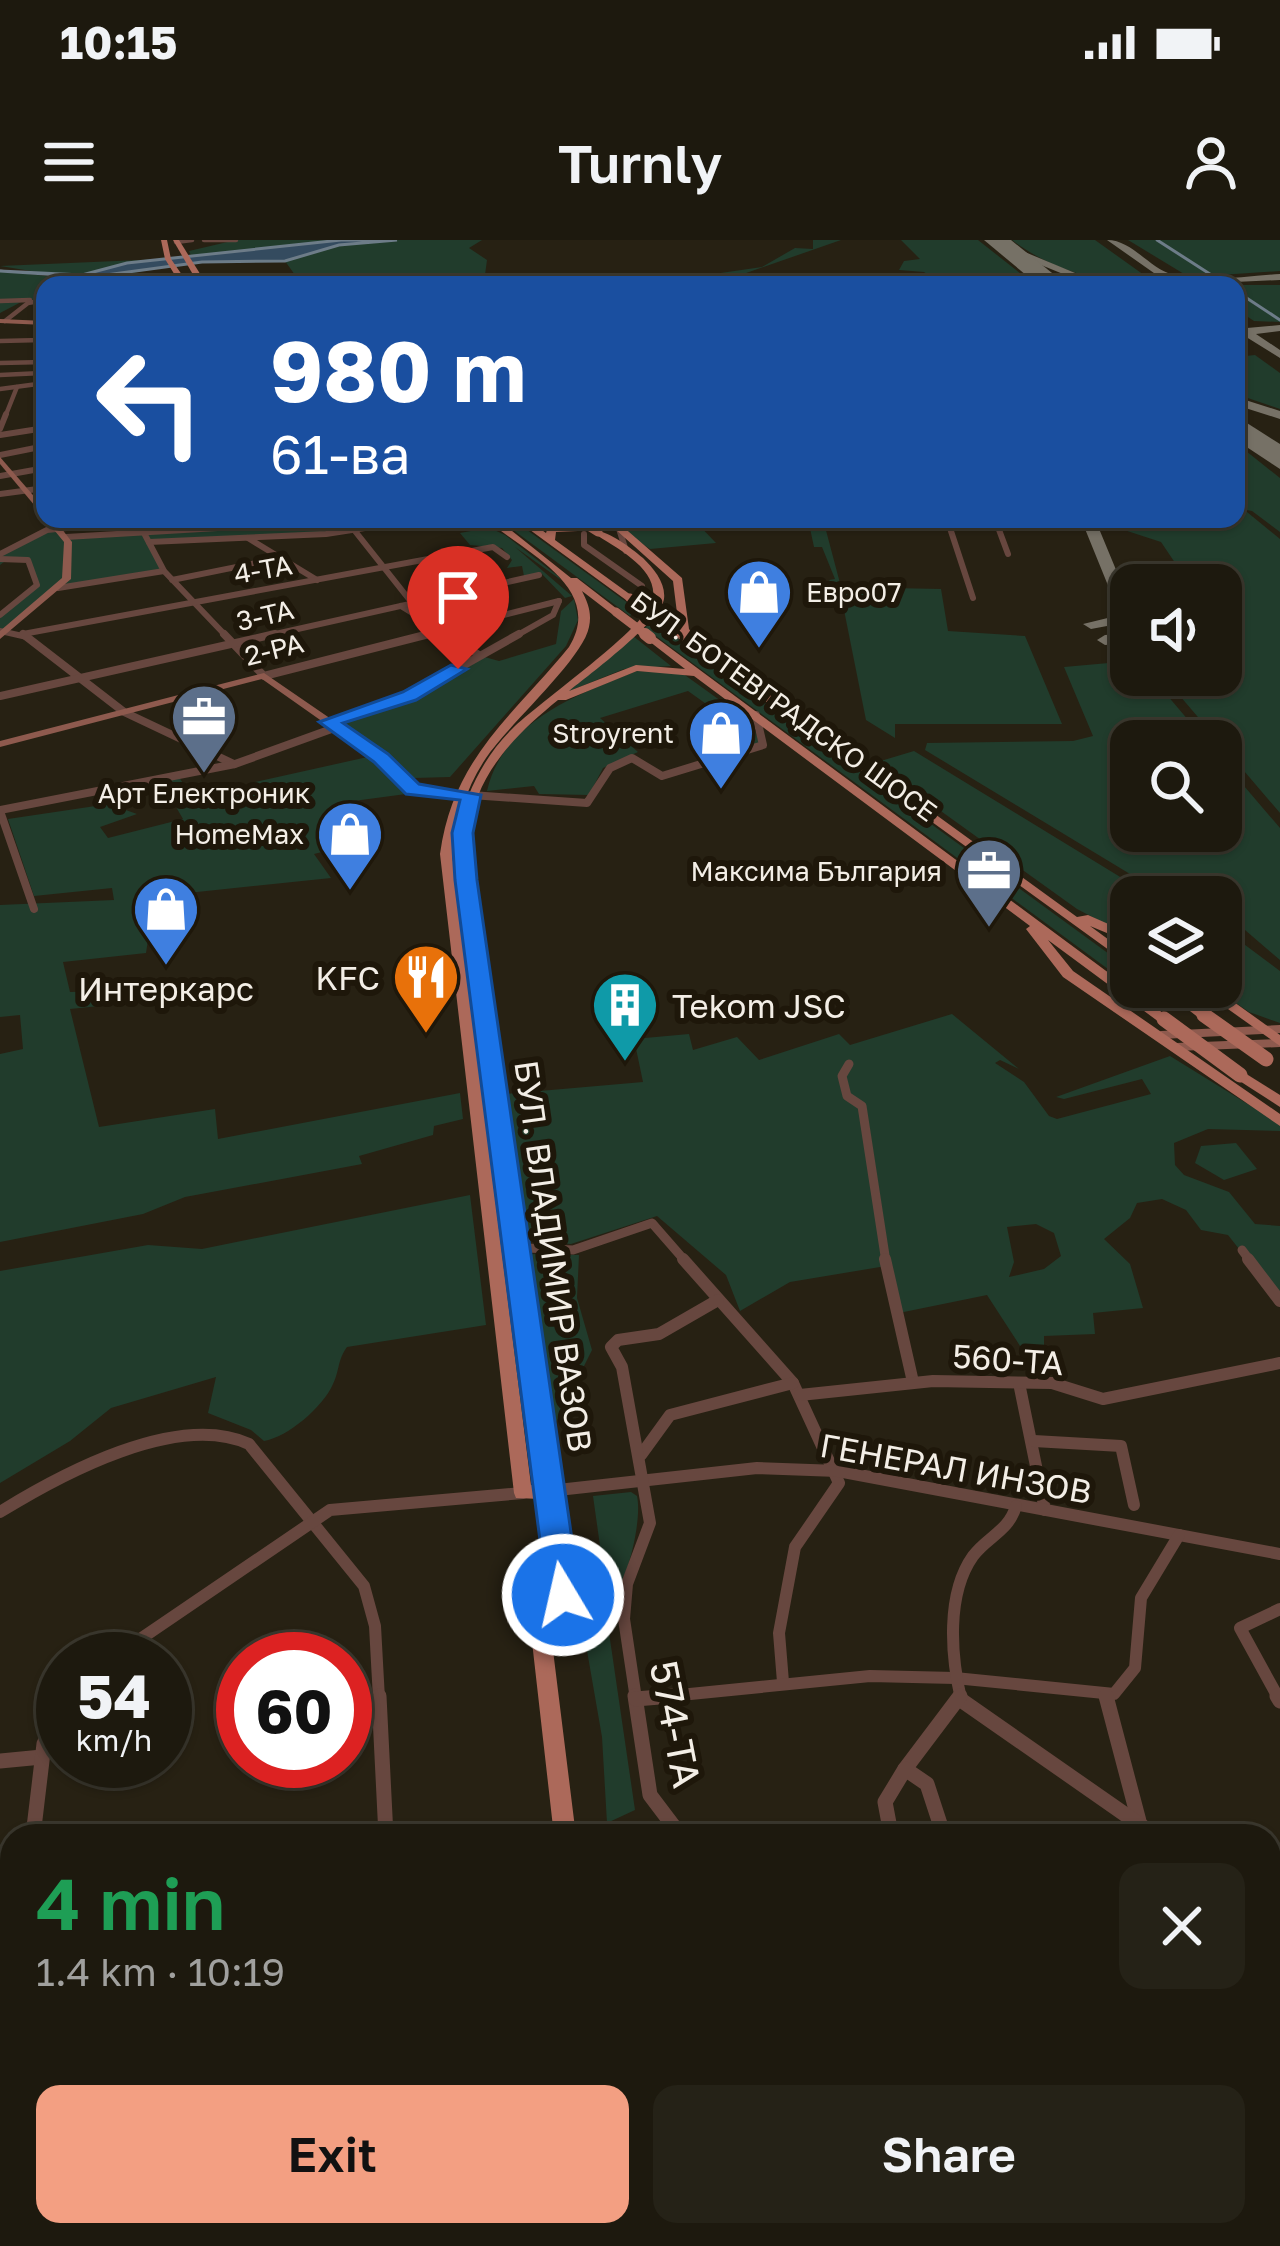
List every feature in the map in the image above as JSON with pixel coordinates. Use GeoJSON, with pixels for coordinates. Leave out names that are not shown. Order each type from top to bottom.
{"type":"FeatureCollection","features":[{"type":"Feature","properties":{"kind":"main road"},"geometry":{"type":"LineString","coordinates":[[164,240],[175,276]]}},
{"type":"Feature","properties":{"kind":"main road"},"geometry":{"type":"LineString","coordinates":[[176,241],[196,276]]}},
{"type":"Feature","properties":{"kind":"main road"},"geometry":{"type":"LineString","coordinates":[[190,269],[201,276]]}},
{"type":"Feature","properties":{"kind":"main road","name":"БУЛ. БОТЕВГРАДСКО ШОСЕ"},"geometry":{"type":"LineString","coordinates":[[503,528],[998,895],[1029,923],[1068,974],[1162,1027]]}},
{"type":"Feature","properties":{"kind":"main road","name":"БУЛ. БОТЕВГРАДСКО ШОСЕ"},"geometry":{"type":"LineString","coordinates":[[532,528],[1110,947]]}},
{"type":"Feature","properties":{"kind":"main road"},"geometry":{"type":"LineString","coordinates":[[550,541],[547,533],[551,529],[569,528]]}},
{"type":"Feature","properties":{"kind":"main road"},"geometry":{"type":"LineString","coordinates":[[512,718],[645,604],[650,592],[645,576],[588,528]]}},
{"type":"Feature","properties":{"kind":"main road"},"geometry":{"type":"LineString","coordinates":[[589,528],[626,551]]}},
{"type":"Feature","properties":{"kind":"main road"},"geometry":{"type":"LineString","coordinates":[[622,528],[678,580],[684,629],[698,649]]}},
{"type":"Feature","properties":{"kind":"main road"},"geometry":{"type":"LineString","coordinates":[[512,718],[579,643],[586,616],[574,587],[530,548]]}},
{"type":"Feature","properties":{"kind":"main road","name":"БУЛ. ВЛАДИМИР ВАЗОВ"},"geometry":{"type":"LineString","coordinates":[[564,1824],[539,1624],[563,1595],[462,833],[465,795],[490,762],[544,704],[658,605],[658,582],[626,551]]}},
{"type":"Feature","properties":{"kind":"main road"},"geometry":{"type":"LineString","coordinates":[[544,704],[636,668],[669,668],[709,680]]}},
{"type":"Feature","properties":{"kind":"main road","name":"БУЛ. ВЛАДИМИР ВАЗОВ"},"geometry":{"type":"LineString","coordinates":[[512,718],[475,761],[446,854],[524,1493]]}},
{"type":"Feature","properties":{"kind":"main road"},"geometry":{"type":"LineString","coordinates":[[1040,896],[1110,929]]}},
{"type":"Feature","properties":{"kind":"main road"},"geometry":{"type":"LineString","coordinates":[[1194,1008],[1280,1070]]}},
{"type":"Feature","properties":{"kind":"main road"},"geometry":{"type":"LineString","coordinates":[[1233,1008],[1280,1042]]}},
{"type":"Feature","properties":{"kind":"main road"},"geometry":{"type":"LineString","coordinates":[[1239,1012],[1280,1028]]}},
{"type":"Feature","properties":{"kind":"main road"},"geometry":{"type":"LineString","coordinates":[[1162,1027],[1176,1047],[1280,1120]]}},
{"type":"Feature","properties":{"kind":"main road"},"geometry":{"type":"LineString","coordinates":[[1162,1027],[1280,1102]]}},
{"type":"Feature","properties":{"kind":"main road"},"geometry":{"type":"LineString","coordinates":[[1244,1043],[1261,1029]]}},
{"type":"Feature","properties":{"kind":"main road"},"geometry":{"type":"LineString","coordinates":[[524,1493],[548,1491]]}},
{"type":"Feature","properties":{"kind":"street"},"geometry":{"type":"LineString","coordinates":[[176,241],[192,240]]}},
{"type":"Feature","properties":{"kind":"street"},"geometry":{"type":"LineString","coordinates":[[204,240],[236,240]]}},
{"type":"Feature","properties":{"kind":"street"},"geometry":{"type":"LineString","coordinates":[[0,301],[36,303]]}},
{"type":"Feature","properties":{"kind":"street"},"geometry":{"type":"LineString","coordinates":[[3,321],[26,304]]}},
{"type":"Feature","properties":{"kind":"street"},"geometry":{"type":"LineString","coordinates":[[3,321],[36,323]]}},
{"type":"Feature","properties":{"kind":"street"},"geometry":{"type":"LineString","coordinates":[[0,341],[36,340]]}},
{"type":"Feature","properties":{"kind":"street"},"geometry":{"type":"LineString","coordinates":[[0,363],[36,363]]}},
{"type":"Feature","properties":{"kind":"street"},"geometry":{"type":"LineString","coordinates":[[0,375],[36,378]]}},
{"type":"Feature","properties":{"kind":"street"},"geometry":{"type":"LineString","coordinates":[[0,389],[36,381]]}},
{"type":"Feature","properties":{"kind":"street"},"geometry":{"type":"LineString","coordinates":[[17,387],[4,409],[0,432],[36,429]]}},
{"type":"Feature","properties":{"kind":"street"},"geometry":{"type":"LineString","coordinates":[[36,448],[0,457],[20,493],[36,507]]}},
{"type":"Feature","properties":{"kind":"street"},"geometry":{"type":"LineString","coordinates":[[0,476],[36,470]]}},
{"type":"Feature","properties":{"kind":"street"},"geometry":{"type":"LineString","coordinates":[[0,494],[36,490]]}},
{"type":"Feature","properties":{"kind":"street"},"geometry":{"type":"LineString","coordinates":[[0,503],[20,493]]}},
{"type":"Feature","properties":{"kind":"street"},"geometry":{"type":"LineString","coordinates":[[2,633],[67,579],[58,528]]}},
{"type":"Feature","properties":{"kind":"street"},"geometry":{"type":"LineString","coordinates":[[2,556],[62,532],[90,528]]}},
{"type":"Feature","properties":{"kind":"street"},"geometry":{"type":"LineString","coordinates":[[147,538],[255,528]]}},
{"type":"Feature","properties":{"kind":"street"},"geometry":{"type":"LineString","coordinates":[[352,528],[412,603]]}},
{"type":"Feature","properties":{"kind":"street"},"geometry":{"type":"LineString","coordinates":[[62,532],[247,538],[371,528]]}},
{"type":"Feature","properties":{"kind":"street"},"geometry":{"type":"LineString","coordinates":[[619,528],[626,551]]}},
{"type":"Feature","properties":{"kind":"street"},"geometry":{"type":"LineString","coordinates":[[950,528],[973,598]]}},
{"type":"Feature","properties":{"kind":"street"},"geometry":{"type":"LineString","coordinates":[[998,528],[1008,554]]}},
{"type":"Feature","properties":{"kind":"street"},"geometry":{"type":"LineString","coordinates":[[147,538],[164,571],[264,676],[381,758],[413,790],[587,803],[602,776],[621,762],[638,758],[667,776],[766,743],[756,715]]}},
{"type":"Feature","properties":{"kind":"street"},"geometry":{"type":"LineString","coordinates":[[247,538],[317,580]]}},
{"type":"Feature","properties":{"kind":"street","name":"4-ТА"},"geometry":{"type":"LineString","coordinates":[[23,634],[493,547],[507,557]]}},
{"type":"Feature","properties":{"kind":"street"},"geometry":{"type":"LineString","coordinates":[[0,615],[37,585],[28,560],[2,556]]}},
{"type":"Feature","properties":{"kind":"street"},"geometry":{"type":"LineString","coordinates":[[172,580],[280,558]]}},
{"type":"Feature","properties":{"kind":"street"},"geometry":{"type":"LineString","coordinates":[[58,588],[164,571]]}},
{"type":"Feature","properties":{"kind":"street","name":"3-ТА"},"geometry":{"type":"LineString","coordinates":[[0,696],[539,574]]}},
{"type":"Feature","properties":{"kind":"street","name":"2-РА"},"geometry":{"type":"LineString","coordinates":[[0,744],[559,602],[553,615],[478,655]]}},
{"type":"Feature","properties":{"kind":"street"},"geometry":{"type":"LineString","coordinates":[[401,606],[478,655]]}},
{"type":"Feature","properties":{"kind":"street"},"geometry":{"type":"LineString","coordinates":[[2,633],[23,634],[124,712],[235,764]]}},
{"type":"Feature","properties":{"kind":"street"},"geometry":{"type":"LineString","coordinates":[[34,909],[0,811],[235,764],[409,696],[478,655]]}},
{"type":"Feature","properties":{"kind":"street"},"geometry":{"type":"LineString","coordinates":[[1162,1027],[1280,1028]]}},
{"type":"Feature","properties":{"kind":"street"},"geometry":{"type":"LineString","coordinates":[[1176,1047],[1280,1042]]}},
{"type":"Feature","properties":{"kind":"street"},"geometry":{"type":"LineString","coordinates":[[849,1064],[842,1076],[847,1096],[862,1106],[894,1314],[914,1382]]}},
{"type":"Feature","properties":{"kind":"street"},"geometry":{"type":"LineString","coordinates":[[527,1248],[573,1250],[652,1223],[796,1389],[838,1471],[839,1483],[795,1547],[779,1633],[783,1682]]}},
{"type":"Feature","properties":{"kind":"street"},"geometry":{"type":"LineString","coordinates":[[1242,1250],[1280,1301]]}},
{"type":"Feature","properties":{"kind":"street","name":"574-ТА"},"geometry":{"type":"LineString","coordinates":[[672,1824],[650,1796],[636,1699],[624,1603],[650,1523],[622,1366],[611,1347],[619,1340],[659,1334],[718,1300]]}},
{"type":"Feature","properties":{"kind":"street","name":"560-ТА"},"geometry":{"type":"LineString","coordinates":[[641,1455],[670,1415],[796,1389],[914,1382],[1019,1383],[1066,1386],[1102,1399],[1280,1363]]}},
{"type":"Feature","properties":{"kind":"street"},"geometry":{"type":"LineString","coordinates":[[1019,1383],[1045,1510]]}},
{"type":"Feature","properties":{"kind":"street"},"geometry":{"type":"LineString","coordinates":[[0,1512],[82,1462],[116,1449],[232,1436],[249,1444],[364,1586],[375,1626],[385,1824]]}},
{"type":"Feature","properties":{"kind":"street"},"geometry":{"type":"LineString","coordinates":[[1034,1441],[1121,1446],[1134,1505]]}},
{"type":"Feature","properties":{"kind":"street","name":"ГЕНЕРАЛ ИНЗОВ"},"geometry":{"type":"LineString","coordinates":[[548,1491],[778,1467],[838,1471],[1280,1554]]}},
{"type":"Feature","properties":{"kind":"street"},"geometry":{"type":"LineString","coordinates":[[150,1632],[310,1520],[341,1507],[524,1493]]}},
{"type":"Feature","properties":{"kind":"street"},"geometry":{"type":"LineString","coordinates":[[1016,1506],[1008,1527],[968,1562],[951,1655],[961,1700],[1139,1824]]}},
{"type":"Feature","properties":{"kind":"street"},"geometry":{"type":"LineString","coordinates":[[636,1699],[783,1682],[955,1678],[1106,1695],[1126,1689],[1132,1675],[1138,1607],[1150,1582],[1171,1561],[1180,1535]]}},
{"type":"Feature","properties":{"kind":"street"},"geometry":{"type":"LineString","coordinates":[[1280,1609],[1243,1622],[1243,1637],[1265,1667],[1280,1701]]}},
{"type":"Feature","properties":{"kind":"street"},"geometry":{"type":"LineString","coordinates":[[1106,1695],[1140,1824]]}},
{"type":"Feature","properties":{"kind":"street"},"geometry":{"type":"LineString","coordinates":[[889,1824],[885,1802],[905,1769],[961,1700]]}},
{"type":"Feature","properties":{"kind":"street"},"geometry":{"type":"LineString","coordinates":[[0,1761],[36,1757]]}},
{"type":"Feature","properties":{"kind":"street"},"geometry":{"type":"LineString","coordinates":[[905,1769],[927,1784],[940,1824]]}},
{"type":"Feature","properties":{"kind":"street"},"geometry":{"type":"LineString","coordinates":[[34,1824],[38,1788]]}},
{"type":"Feature","properties":{"kind":"green space"},"geometry":{"type":"Polygon","coordinates":[[[236,240],[482,240],[469,248],[487,260],[485,276],[310,276],[295,275],[285,261],[315,253],[264,260],[202,259],[217,255],[192,258],[189,251],[236,240]]]}},
{"type":"Feature","properties":{"kind":"green space"},"geometry":{"type":"Polygon","coordinates":[[[813,240],[841,240],[738,276],[700,276],[762,267],[795,248],[813,249],[813,240]]]}},
{"type":"Feature","properties":{"kind":"green space"},"geometry":{"type":"Polygon","coordinates":[[[901,240],[978,240],[1024,276],[930,276],[899,270],[904,261],[920,259],[901,240]]]}},
{"type":"Feature","properties":{"kind":"green space"},"geometry":{"type":"Polygon","coordinates":[[[1012,240],[1095,240],[1145,276],[1081,274],[1012,240]]]}},
{"type":"Feature","properties":{"kind":"green space"},"geometry":{"type":"Polygon","coordinates":[[[1128,240],[1280,240],[1280,271],[1187,276],[1128,240]]]}},
{"type":"Feature","properties":{"kind":"green space"},"geometry":{"type":"Polygon","coordinates":[[[163,259],[127,263],[115,270],[133,264],[167,267],[118,276],[76,276],[109,270],[62,276],[0,266],[163,259]]]}},
{"type":"Feature","properties":{"kind":"green space"},"geometry":{"type":"Polygon","coordinates":[[[0,271],[46,276],[36,276],[36,299],[0,313],[0,271]]]}},
{"type":"Feature","properties":{"kind":"green space"},"geometry":{"type":"Polygon","coordinates":[[[1245,285],[1280,285],[1280,322],[1254,321],[1245,315],[1245,285]]]}},
{"type":"Feature","properties":{"kind":"green space"},"geometry":{"type":"Polygon","coordinates":[[[1255,355],[1280,373],[1280,409],[1245,397],[1245,356],[1255,355]]]}},
{"type":"Feature","properties":{"kind":"green space"},"geometry":{"type":"Polygon","coordinates":[[[1245,450],[1280,478],[1280,532],[1245,510],[1245,450]]]}},
{"type":"Feature","properties":{"kind":"green space"},"geometry":{"type":"Polygon","coordinates":[[[1245,512],[1280,539],[1280,813],[1242,769],[1242,720],[1200,720],[1180,696],[1242,696],[1242,564],[1176,564],[1161,542],[1118,528],[1245,528],[1245,512]]]}},
{"type":"Feature","properties":{"kind":"green space"},"geometry":{"type":"Polygon","coordinates":[[[58,528],[67,537],[218,528],[371,528],[150,542],[164,571],[58,588],[0,636],[0,615],[37,585],[27,560],[8,559],[0,565],[0,554],[58,528]]]}},
{"type":"Feature","properties":{"kind":"green space"},"geometry":{"type":"Polygon","coordinates":[[[510,528],[524,528],[636,609],[630,616],[510,528]]]}},
{"type":"Feature","properties":{"kind":"green space"},"geometry":{"type":"Polygon","coordinates":[[[626,528],[702,528],[716,543],[650,549],[626,528]]]}},
{"type":"Feature","properties":{"kind":"green space"},"geometry":{"type":"Polygon","coordinates":[[[810,528],[825,528],[841,587],[941,589],[948,631],[1025,636],[1062,724],[895,724],[895,738],[866,720],[841,595],[829,580],[835,579],[822,547],[814,547],[810,528]]]}},
{"type":"Feature","properties":{"kind":"green space"},"geometry":{"type":"Polygon","coordinates":[[[482,529],[505,535],[558,576],[561,580],[515,547],[572,596],[565,598],[541,573],[524,576],[522,566],[507,568],[512,560],[502,548],[470,545],[460,533],[482,529]]]}},
{"type":"Feature","properties":{"kind":"green space"},"geometry":{"type":"Polygon","coordinates":[[[574,599],[578,620],[566,646],[450,777],[414,778],[336,722],[407,697],[481,656],[499,661],[556,644],[561,611],[574,599]]]}},
{"type":"Feature","properties":{"kind":"green space"},"geometry":{"type":"Polygon","coordinates":[[[652,620],[1110,955],[1110,971],[645,628],[652,620]]]}},
{"type":"Feature","properties":{"kind":"green space"},"geometry":{"type":"Polygon","coordinates":[[[633,636],[671,666],[624,669],[562,694],[633,636]]]}},
{"type":"Feature","properties":{"kind":"green space"},"geometry":{"type":"Polygon","coordinates":[[[1110,663],[1110,696],[1168,696],[1188,720],[1110,720],[1110,852],[1242,852],[1242,784],[1280,828],[1280,960],[1242,929],[1242,876],[1133,876],[925,750],[927,743],[1073,741],[1093,736],[1064,667],[1110,663]]]}},
{"type":"Feature","properties":{"kind":"green space"},"geometry":{"type":"Polygon","coordinates":[[[637,671],[682,673],[753,724],[759,743],[754,746],[754,738],[688,691],[600,718],[638,752],[603,768],[589,795],[539,794],[534,786],[487,791],[496,766],[526,728],[568,700],[637,671]]]}},
{"type":"Feature","properties":{"kind":"green space"},"geometry":{"type":"Polygon","coordinates":[[[914,751],[1119,876],[1110,876],[1110,926],[1077,909],[874,763],[914,751]]]}},
{"type":"Feature","properties":{"kind":"green space"},"geometry":{"type":"Polygon","coordinates":[[[372,756],[406,794],[346,802],[328,839],[334,849],[314,854],[331,878],[178,894],[181,924],[172,926],[171,937],[148,940],[146,953],[63,962],[70,992],[148,990],[148,1001],[70,1009],[99,1127],[215,1109],[218,1139],[460,1093],[463,1119],[434,1126],[433,1135],[359,1156],[362,1164],[185,1197],[143,1214],[0,1242],[0,1054],[23,1049],[20,1015],[0,1017],[0,905],[114,900],[112,888],[34,896],[8,819],[109,804],[137,814],[100,827],[108,838],[183,819],[161,781],[179,777],[195,802],[255,790],[251,783],[372,756]]]}},
{"type":"Feature","properties":{"kind":"green space"},"geometry":{"type":"Polygon","coordinates":[[[1242,943],[1280,971],[1280,1023],[1242,1007],[1242,943]]]}},
{"type":"Feature","properties":{"kind":"green space"},"geometry":{"type":"Polygon","coordinates":[[[465,967],[476,1003],[534,1470],[518,1397],[465,967]]]}},
{"type":"Feature","properties":{"kind":"green space"},"geometry":{"type":"Polygon","coordinates":[[[952,1014],[1019,1069],[1000,1060],[995,1063],[1024,1082],[1049,1116],[1057,1119],[1151,1094],[1142,1079],[1056,1097],[1170,1056],[1280,1124],[1280,1131],[1208,1129],[1174,1143],[1175,1165],[1184,1175],[1229,1192],[1255,1224],[1280,1226],[1280,1301],[1228,1235],[1201,1230],[1186,1210],[1162,1199],[1137,1203],[1130,1218],[1104,1239],[1130,1264],[1143,1308],[1093,1313],[1095,1334],[1044,1336],[1044,1346],[1022,1349],[987,1295],[894,1314],[892,1265],[790,1282],[740,1311],[726,1275],[657,1216],[571,1244],[527,1241],[504,1094],[643,1082],[634,1039],[689,1034],[693,1050],[737,1037],[759,1060],[839,1034],[850,1045],[952,1014]],[[1036,1224],[1007,1227],[1014,1262],[1009,1277],[1044,1269],[1061,1256],[1054,1233],[1036,1224]]]}},
{"type":"Feature","properties":{"kind":"green space"},"geometry":{"type":"Polygon","coordinates":[[[1236,1143],[1257,1169],[1224,1180],[1195,1163],[1201,1146],[1236,1143]]]}},
{"type":"Feature","properties":{"kind":"green space"},"geometry":{"type":"Polygon","coordinates":[[[470,1195],[486,1325],[347,1347],[321,1402],[294,1427],[264,1441],[251,1430],[208,1413],[216,1377],[111,1408],[70,1441],[0,1483],[0,1271],[148,1245],[202,1249],[470,1195]]]}},
{"type":"Feature","properties":{"kind":"green space"},"geometry":{"type":"Polygon","coordinates":[[[530,1254],[579,1255],[577,1298],[592,1350],[554,1426],[530,1254]]]}},
{"type":"Feature","properties":{"kind":"green space"},"geometry":{"type":"Polygon","coordinates":[[[631,1492],[637,1496],[638,1508],[635,1540],[606,1612],[635,1810],[607,1823],[602,1737],[577,1593],[588,1590],[584,1563],[602,1560],[593,1496],[631,1492]]]}},
{"type":"Feature","properties":{"kind":"water"},"geometry":{"type":"Polygon","coordinates":[[[341,240],[397,240],[339,245],[285,261],[202,262],[98,276],[0,271],[82,275],[127,263],[341,240]]]}},
{"type":"Feature","properties":{"kind":"waterway"},"geometry":{"type":"LineString","coordinates":[[1157,240],[1213,276]]}},
{"type":"Feature","properties":{"kind":"waterway"},"geometry":{"type":"LineString","coordinates":[[1245,297],[1280,320]]}},
{"type":"Feature","properties":{"kind":"taxiway"},"geometry":{"type":"LineString","coordinates":[[1112,240],[1164,276]]}},
{"type":"Feature","properties":{"kind":"taxiway"},"geometry":{"type":"LineString","coordinates":[[1005,247],[1077,276]]}},
{"type":"Feature","properties":{"kind":"taxiway"},"geometry":{"type":"LineString","coordinates":[[1245,279],[1280,277]]}},
{"type":"Feature","properties":{"kind":"taxiway"},"geometry":{"type":"LineString","coordinates":[[1245,331],[1280,328]]}},
{"type":"Feature","properties":{"kind":"taxiway"},"geometry":{"type":"LineString","coordinates":[[1245,331],[1280,355]]}},
{"type":"Feature","properties":{"kind":"taxiway"},"geometry":{"type":"LineString","coordinates":[[1245,404],[1280,415]]}},
{"type":"Feature","properties":{"kind":"taxiway"},"geometry":{"type":"LineString","coordinates":[[1092,528],[1110,573]]}},
{"type":"Feature","properties":{"kind":"taxiway"},"geometry":{"type":"LineString","coordinates":[[1091,624],[1110,621]]}},
{"type":"Feature","properties":{"kind":"taxiway"},"geometry":{"type":"LineString","coordinates":[[1105,640],[1110,640]]}},
{"type":"Feature","properties":{"kind":"runway"},"geometry":{"type":"LineString","coordinates":[[996,240],[1042,276]]}},
{"type":"Feature","properties":{"kind":"runway"},"geometry":{"type":"LineString","coordinates":[[1245,432],[1280,459]]}},
{"type":"Feature","properties":{"kind":"place","name":"Евро07"},"geometry":{"type":"Point","coordinates":[759,651]}},
{"type":"Feature","properties":{"kind":"place","name":"Арт Електроник"},"geometry":{"type":"Point","coordinates":[204,776]}},
{"type":"Feature","properties":{"kind":"place","name":"Stroyrent"},"geometry":{"type":"Point","coordinates":[721,792]}},
{"type":"Feature","properties":{"kind":"place","name":"HomeMax"},"geometry":{"type":"Point","coordinates":[350,893]}},
{"type":"Feature","properties":{"kind":"place","name":"Максима България"},"geometry":{"type":"Point","coordinates":[989,930]}},
{"type":"Feature","properties":{"kind":"place","name":"Интеркарс"},"geometry":{"type":"Point","coordinates":[166,968]}},
{"type":"Feature","properties":{"kind":"place","name":"KFC"},"geometry":{"type":"Point","coordinates":[426,1036]}},
{"type":"Feature","properties":{"kind":"place","name":"Tekom JSC"},"geometry":{"type":"Point","coordinates":[625,1064]}},
{"type":"Feature","properties":{"kind":"route"},"geometry":{"type":"LineString","coordinates":[[458,669],[409,696],[329,722],[381,758],[413,790],[471,795],[462,833],[466,880],[563,1595]]}}]}
